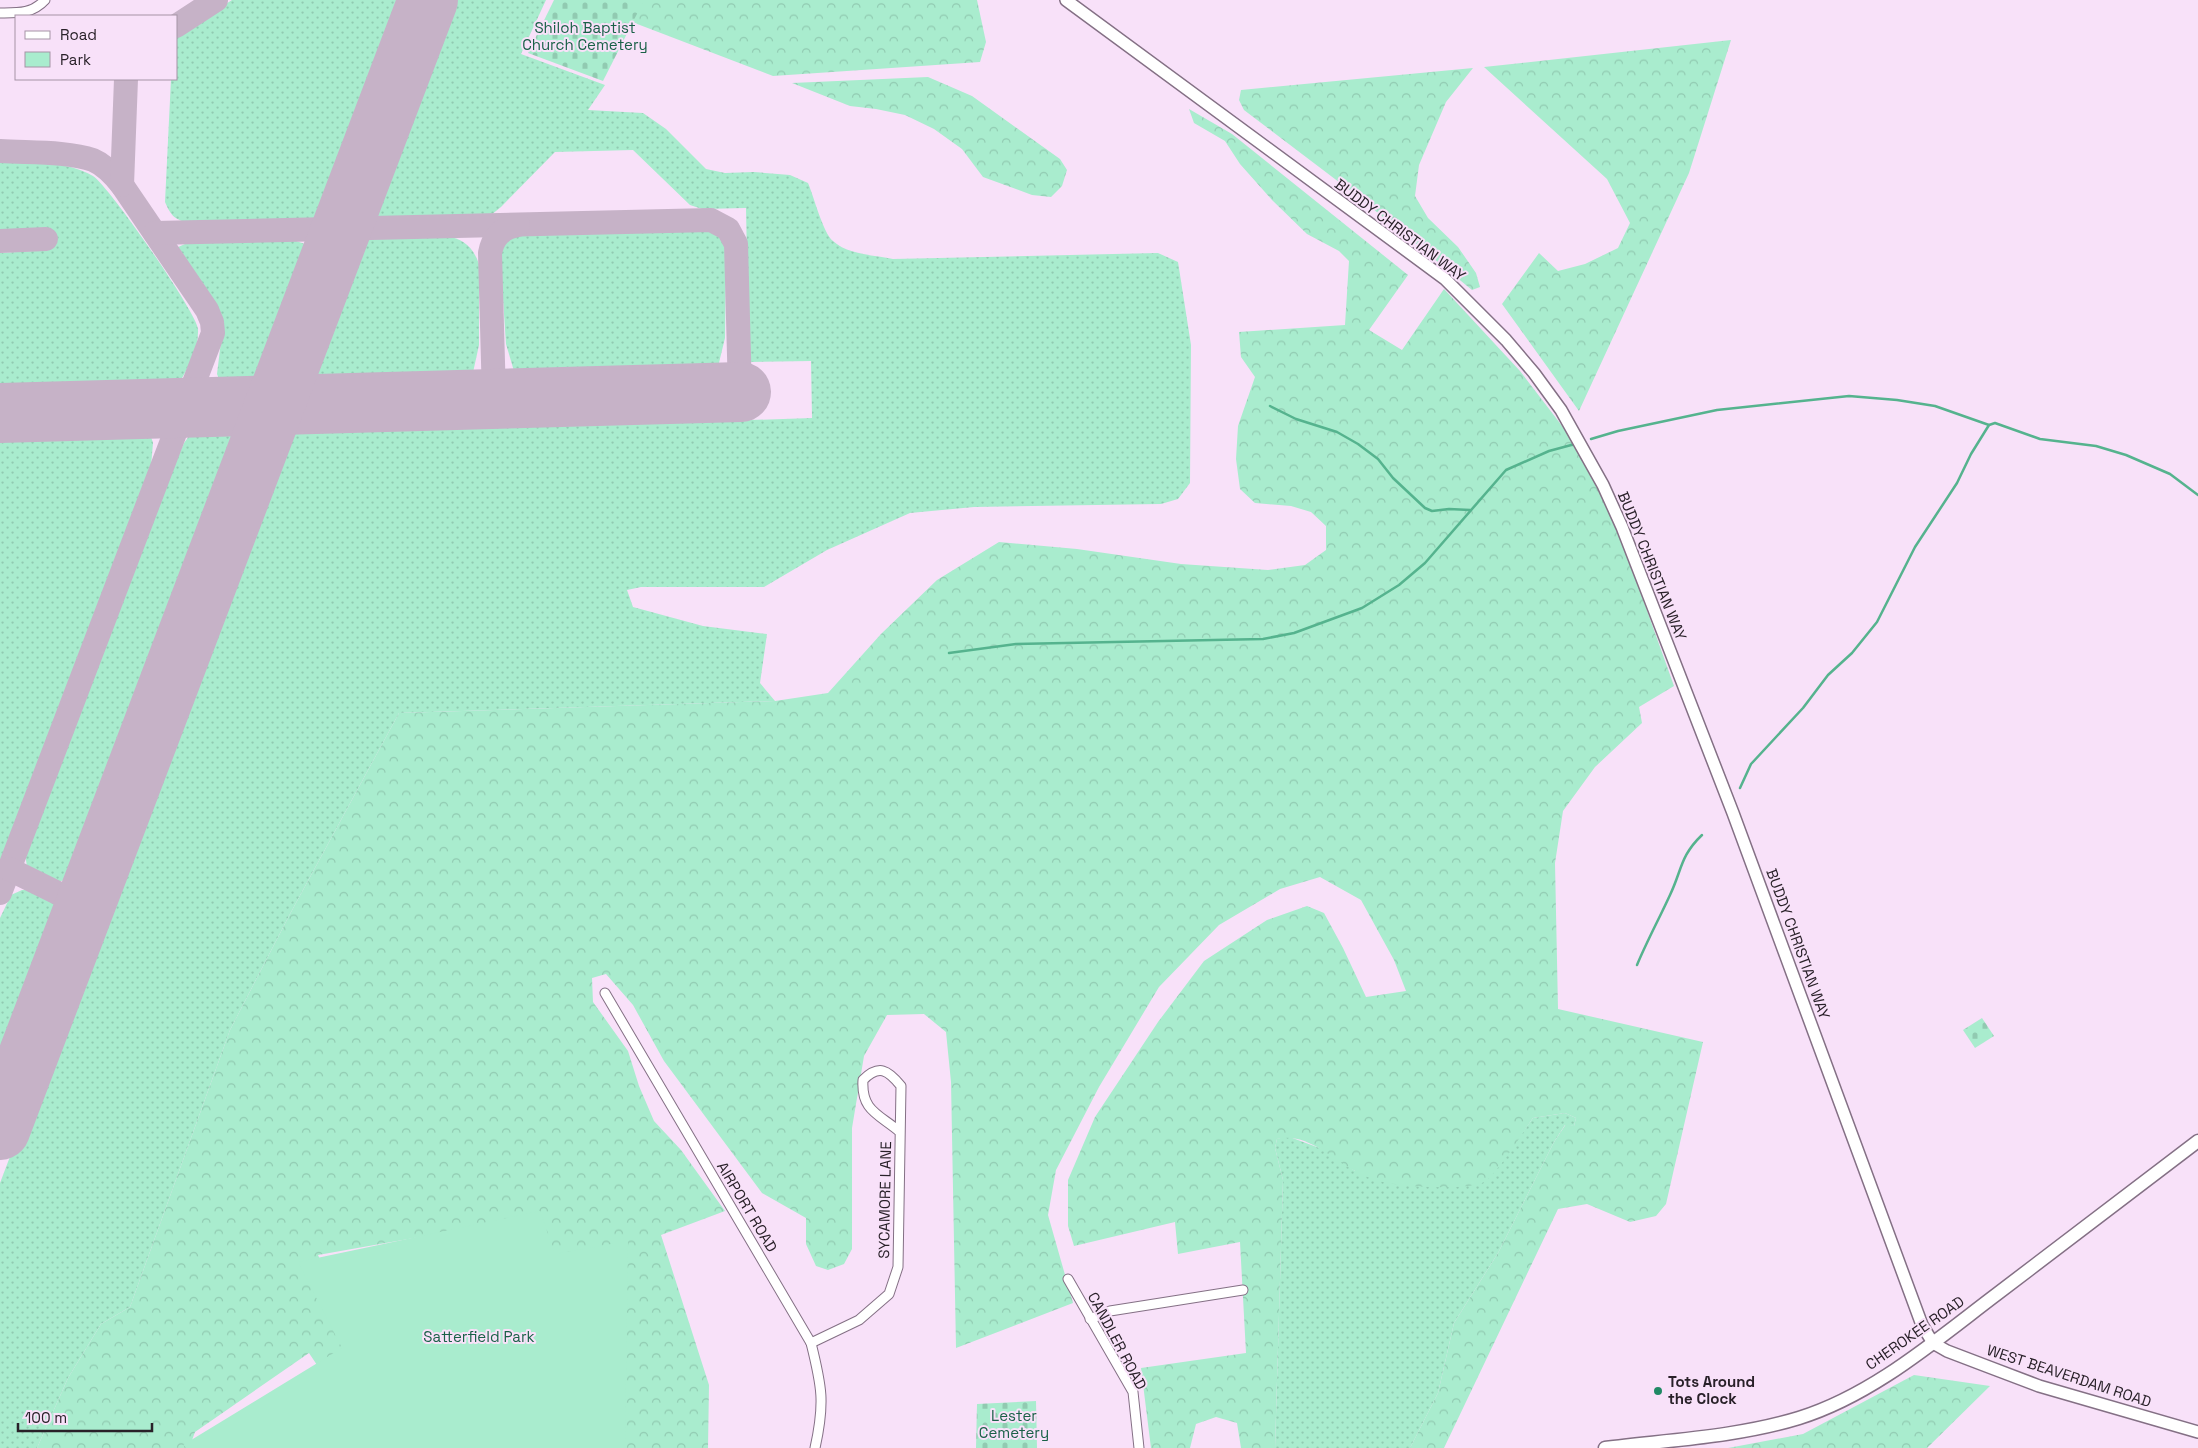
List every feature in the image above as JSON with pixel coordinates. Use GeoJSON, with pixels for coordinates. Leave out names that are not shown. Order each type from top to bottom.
{"type":"FeatureCollection","features":[{"type":"Feature","properties":{"kind":"main road","name":"CHEROKEE ROAD"},"geometry":{"type":"LineString","coordinates":[[1605,1448],[1727,1433],[1799,1418],[1830,1406],[1858,1392],[1933,1342],[2198,1141]]}},
{"type":"Feature","properties":{"kind":"street"},"geometry":{"type":"LineString","coordinates":[[0,13],[29,12],[45,0]]}},
{"type":"Feature","properties":{"kind":"street","name":"BUDDY CHRISTIAN WAY"},"geometry":{"type":"LineString","coordinates":[[1066,0],[1445,279],[1506,340],[1561,410],[1603,485],[1622,527],[1736,823],[1922,1325],[1933,1342]]}},
{"type":"Feature","properties":{"kind":"street","name":"AIRPORT ROAD"},"geometry":{"type":"LineString","coordinates":[[605,993],[811,1342],[822,1396],[821,1420],[814,1448]]}},
{"type":"Feature","properties":{"kind":"street","name":"SYCAMORE LANE"},"geometry":{"type":"LineString","coordinates":[[811,1342],[859,1320],[889,1294],[898,1267],[900,1132],[900,1086],[892,1075],[882,1070],[871,1072],[863,1080],[862,1093],[865,1104],[900,1132]]}},
{"type":"Feature","properties":{"kind":"street","name":"CANDLER ROAD"},"geometry":{"type":"LineString","coordinates":[[1068,1279],[1133,1392],[1139,1448]]}},
{"type":"Feature","properties":{"kind":"street"},"geometry":{"type":"LineString","coordinates":[[1090,1319],[1110,1311],[1243,1290]]}},
{"type":"Feature","properties":{"kind":"street","name":"WEST BEAVERDAM ROAD"},"geometry":{"type":"LineString","coordinates":[[1933,1342],[1947,1351],[2039,1386],[2198,1432]]}},
{"type":"Feature","properties":{"kind":"green space"},"geometry":{"type":"Polygon","coordinates":[[[232,0],[407,0],[326,213],[321,219],[190,223],[174,217],[169,211],[165,202],[171,80],[178,80],[178,35],[232,0]]]}},
{"type":"Feature","properties":{"kind":"green space"},"geometry":{"type":"Polygon","coordinates":[[[449,0],[546,0],[521,54],[605,85],[588,110],[643,113],[666,129],[706,169],[725,173],[754,172],[790,175],[808,183],[829,237],[839,246],[854,252],[893,259],[1158,253],[1178,262],[1191,345],[1190,483],[1178,499],[1161,504],[974,507],[910,513],[827,550],[764,587],[641,587],[627,590],[633,607],[703,626],[767,634],[760,683],[775,701],[399,713],[290,914],[230,1030],[130,1307],[101,1324],[68,1378],[37,1448],[0,1448],[0,1183],[287,426],[750,412],[751,420],[812,418],[811,361],[749,362],[746,208],[702,209],[690,205],[633,150],[555,152],[491,215],[377,219],[368,214],[449,0]]]}},
{"type":"Feature","properties":{"kind":"green space","name":"Shiloh Baptist Church Cemetery"},"geometry":{"type":"Polygon","coordinates":[[[554,0],[644,0],[603,81],[528,53],[554,0]]]}},
{"type":"Feature","properties":{"kind":"green space"},"geometry":{"type":"Polygon","coordinates":[[[641,0],[977,0],[986,42],[980,62],[773,76],[632,22],[641,0]]]}},
{"type":"Feature","properties":{"kind":"green space"},"geometry":{"type":"Polygon","coordinates":[[[1731,40],[1689,173],[1579,411],[1502,304],[1539,253],[1558,271],[1585,264],[1618,248],[1630,223],[1607,179],[1484,67],[1731,40]]]}},
{"type":"Feature","properties":{"kind":"green space"},"geometry":{"type":"Polygon","coordinates":[[[1473,68],[1446,102],[1419,165],[1415,196],[1428,218],[1458,247],[1476,273],[1480,287],[1472,290],[1356,195],[1244,110],[1239,100],[1241,90],[1473,68]]]}},
{"type":"Feature","properties":{"kind":"green space"},"geometry":{"type":"Polygon","coordinates":[[[928,77],[972,96],[1060,159],[1067,170],[1062,186],[1051,197],[1032,195],[983,177],[962,149],[934,129],[905,115],[850,106],[792,83],[928,77]]]}},
{"type":"Feature","properties":{"kind":"green space"},"geometry":{"type":"Polygon","coordinates":[[[1189,109],[1232,134],[1408,275],[1369,330],[1402,350],[1444,289],[1520,371],[1569,435],[1610,507],[1674,686],[1639,707],[1642,723],[1595,767],[1563,811],[1555,863],[1558,1009],[1703,1042],[1666,1204],[1656,1216],[1630,1222],[1587,1204],[1558,1209],[1444,1448],[1410,1448],[1438,1393],[1454,1323],[1498,1253],[1554,1142],[1566,1124],[1574,1126],[1576,1118],[1565,1113],[1533,1118],[1501,1164],[1488,1179],[1482,1183],[1462,1187],[1421,1187],[1383,1182],[1359,1173],[1308,1143],[1298,1139],[1277,1139],[1275,1148],[1283,1180],[1275,1448],[1241,1448],[1237,1423],[1216,1417],[1196,1424],[1190,1448],[1151,1448],[1141,1368],[1246,1353],[1240,1242],[1178,1254],[1175,1222],[1074,1246],[1068,1226],[1068,1180],[1095,1117],[1158,1022],[1204,961],[1267,920],[1307,906],[1324,913],[1366,997],[1406,991],[1394,960],[1361,900],[1320,877],[1280,889],[1219,925],[1159,987],[1099,1087],[1056,1170],[1048,1215],[1073,1303],[956,1348],[951,1082],[946,1032],[924,1014],[887,1015],[864,1056],[852,1128],[852,1249],[844,1264],[828,1270],[816,1266],[806,1244],[806,1218],[762,1193],[664,1061],[633,1005],[606,974],[592,978],[593,1002],[628,1051],[639,1086],[654,1121],[681,1150],[725,1211],[661,1235],[709,1385],[708,1448],[612,1448],[556,1261],[538,1216],[318,1255],[355,1340],[319,1368],[309,1353],[195,1432],[191,1443],[195,1448],[37,1448],[68,1378],[101,1324],[130,1307],[230,1030],[290,914],[399,713],[775,701],[828,693],[881,634],[937,580],[999,542],[1077,549],[1181,564],[1268,570],[1305,565],[1326,550],[1326,526],[1311,512],[1291,506],[1255,503],[1240,489],[1236,459],[1238,426],[1255,377],[1241,357],[1239,332],[1345,325],[1349,261],[1339,251],[1307,234],[1272,200],[1240,164],[1225,141],[1194,123],[1189,109]]]}},
{"type":"Feature","properties":{"kind":"green space"},"geometry":{"type":"Polygon","coordinates":[[[0,161],[72,167],[93,176],[116,201],[168,276],[194,318],[198,329],[197,345],[188,367],[176,388],[0,393],[0,253],[50,250],[47,228],[0,231],[0,161]]]}},
{"type":"Feature","properties":{"kind":"green space"},"geometry":{"type":"Polygon","coordinates":[[[706,229],[714,231],[720,236],[726,251],[725,338],[717,371],[516,378],[506,344],[500,253],[505,242],[518,235],[706,229]]]}},
{"type":"Feature","properties":{"kind":"green space"},"geometry":{"type":"Polygon","coordinates":[[[445,236],[466,244],[474,253],[479,264],[479,345],[472,377],[468,379],[303,384],[358,240],[445,236]]]}},
{"type":"Feature","properties":{"kind":"green space"},"geometry":{"type":"Polygon","coordinates":[[[296,241],[305,244],[311,251],[258,385],[222,386],[217,374],[223,325],[219,310],[176,248],[194,243],[296,241]]]}},
{"type":"Feature","properties":{"kind":"green space"},"geometry":{"type":"Polygon","coordinates":[[[195,428],[242,428],[77,870],[66,880],[45,880],[27,867],[25,853],[162,493],[184,443],[195,428]]]}},
{"type":"Feature","properties":{"kind":"green space"},"geometry":{"type":"Polygon","coordinates":[[[149,430],[153,443],[151,466],[132,525],[0,873],[0,434],[149,430]]]}},
{"type":"Feature","properties":{"kind":"green space"},"geometry":{"type":"Polygon","coordinates":[[[22,890],[29,890],[48,897],[58,912],[58,919],[0,1073],[0,918],[11,895],[22,890]]]}},
{"type":"Feature","properties":{"kind":"green space"},"geometry":{"type":"Polygon","coordinates":[[[1982,1018],[1994,1036],[1975,1048],[1963,1030],[1982,1018]]]}},
{"type":"Feature","properties":{"kind":"green space"},"geometry":{"type":"Polygon","coordinates":[[[1565,1113],[1576,1118],[1574,1126],[1565,1125],[1554,1142],[1498,1253],[1454,1323],[1438,1393],[1410,1448],[1275,1448],[1283,1180],[1275,1148],[1277,1139],[1287,1136],[1325,1150],[1355,1171],[1498,1167],[1533,1118],[1565,1113]]]}},
{"type":"Feature","properties":{"kind":"green space","name":"Satterfield Park"},"geometry":{"type":"Polygon","coordinates":[[[540,1211],[555,1254],[628,1241],[625,1448],[187,1448],[183,1445],[342,1348],[298,1262],[540,1211]]]}},
{"type":"Feature","properties":{"kind":"green space"},"geometry":{"type":"Polygon","coordinates":[[[1914,1375],[1990,1386],[1927,1448],[1728,1448],[1803,1434],[1914,1375]]]}},
{"type":"Feature","properties":{"kind":"green space","name":"Lester Cemetery"},"geometry":{"type":"Polygon","coordinates":[[[1036,1401],[1037,1448],[976,1448],[977,1404],[1036,1401]]]}},
{"type":"Feature","properties":{"kind":"waterway"},"geometry":{"type":"LineString","coordinates":[[1591,439],[1618,431],[1717,410],[1849,396],[1897,400],[1935,406],[1989,425],[1995,423],[2040,439],[2096,446],[2126,455],[2170,474],[2198,495]]}},
{"type":"Feature","properties":{"kind":"waterway"},"geometry":{"type":"LineString","coordinates":[[1270,406],[1296,419],[1337,432],[1358,444],[1378,459],[1393,478],[1425,508],[1432,511],[1449,509],[1470,510]]}},
{"type":"Feature","properties":{"kind":"waterway"},"geometry":{"type":"LineString","coordinates":[[1740,788],[1751,764],[1803,708],[1828,675],[1852,653],[1877,622],[1915,547],[1957,483],[1971,454],[1989,425]]}},
{"type":"Feature","properties":{"kind":"waterway"},"geometry":{"type":"LineString","coordinates":[[949,653],[1016,644],[1263,639],[1294,633],[1362,608],[1399,585],[1425,563],[1506,470],[1549,451],[1575,444]]}},
{"type":"Feature","properties":{"kind":"waterway"},"geometry":{"type":"LineString","coordinates":[[1637,965],[1670,895],[1685,857],[1702,835]]}},
{"type":"Feature","properties":{"kind":"taxiway"},"geometry":{"type":"LineString","coordinates":[[178,25],[216,0]]}},
{"type":"Feature","properties":{"kind":"taxiway"},"geometry":{"type":"LineString","coordinates":[[122,185],[126,80]]}},
{"type":"Feature","properties":{"kind":"taxiway"},"geometry":{"type":"LineString","coordinates":[[0,151],[71,155],[93,160],[105,167],[122,185],[207,310],[212,322],[213,333],[0,893]]}},
{"type":"Feature","properties":{"kind":"taxiway"},"geometry":{"type":"LineString","coordinates":[[155,233],[711,220],[728,229],[736,244],[740,392]]}},
{"type":"Feature","properties":{"kind":"taxiway"},"geometry":{"type":"LineString","coordinates":[[494,398],[490,253],[493,242],[499,234],[507,228],[518,225]]}},
{"type":"Feature","properties":{"kind":"taxiway"},"geometry":{"type":"LineString","coordinates":[[0,241],[46,239]]}},
{"type":"Feature","properties":{"kind":"taxiway"},"geometry":{"type":"LineString","coordinates":[[9,869],[84,906]]}},
{"type":"Feature","properties":{"kind":"runway"},"geometry":{"type":"LineString","coordinates":[[0,1130],[428,0]]}},
{"type":"Feature","properties":{"kind":"runway"},"geometry":{"type":"LineString","coordinates":[[0,413],[741,392]]}},
{"type":"Feature","properties":{"kind":"place","name":"Tots Around the Clock"},"geometry":{"type":"Point","coordinates":[1658,1391]}}]}
